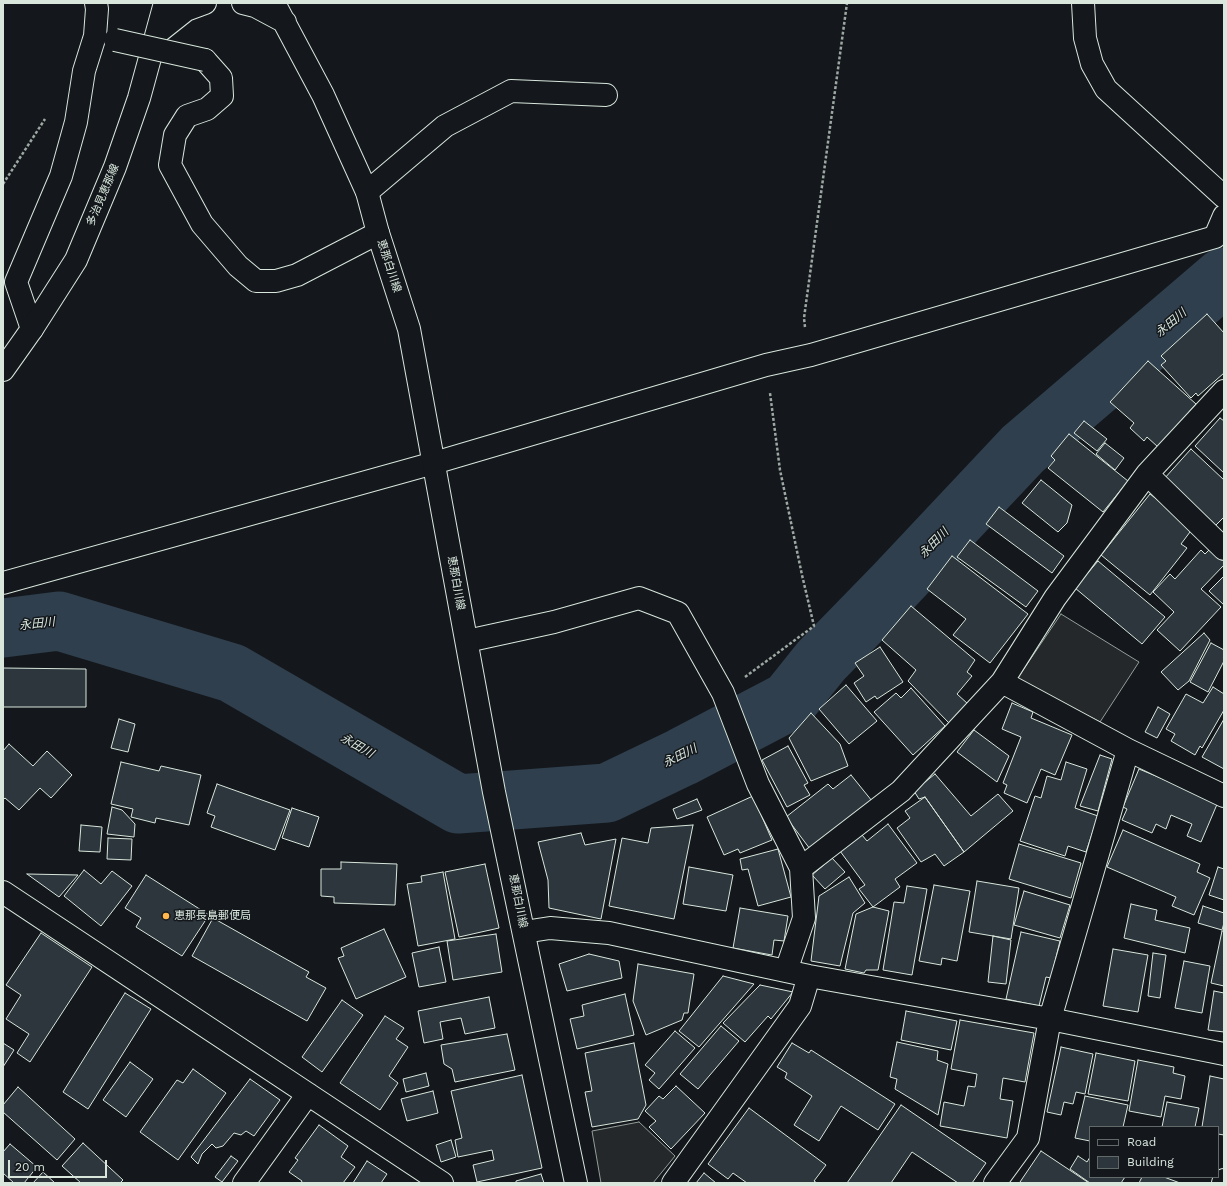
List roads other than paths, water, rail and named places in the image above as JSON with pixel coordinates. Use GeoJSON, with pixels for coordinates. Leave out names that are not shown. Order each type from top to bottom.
{"type":"FeatureCollection","features":[{"type":"Feature","properties":{"kind":"street"},"geometry":{"type":"LineString","coordinates":[[32,329],[16,282],[61,176],[76,122],[84,71],[105,38],[96,3]]}},
{"type":"Feature","properties":{"kind":"street","name":"多治見恵那線"},"geometry":{"type":"LineString","coordinates":[[3,370],[32,329],[76,260],[112,175],[138,98],[165,3]]}},
{"type":"Feature","properties":{"kind":"street"},"geometry":{"type":"LineString","coordinates":[[157,33],[186,10],[205,3]]}},
{"type":"Feature","properties":{"kind":"street"},"geometry":{"type":"LineString","coordinates":[[243,3],[255,6],[285,22]]}},
{"type":"Feature","properties":{"kind":"street","name":"恵那白川線"},"geometry":{"type":"LineString","coordinates":[[274,3],[323,95],[367,192],[378,233],[409,329],[494,792],[576,1183]]}},
{"type":"Feature","properties":{"kind":"street"},"geometry":{"type":"LineString","coordinates":[[1083,3],[1085,38],[1092,64],[1106,89],[1224,197]]}},
{"type":"Feature","properties":{"kind":"street"},"geometry":{"type":"LineString","coordinates":[[105,38],[205,60],[221,78],[222,96],[207,108],[187,116],[175,135],[170,165],[202,224],[238,266],[256,281],[276,281],[296,275],[378,233]]}},
{"type":"Feature","properties":{"kind":"street"},"geometry":{"type":"LineString","coordinates":[[367,192],[445,126],[511,91],[606,94]]}},
{"type":"Feature","properties":{"kind":"street"},"geometry":{"type":"LineString","coordinates":[[3,583],[434,462],[766,365],[811,355],[1214,237],[1224,216]]}},
{"type":"Feature","properties":{"kind":"street"},"geometry":{"type":"LineString","coordinates":[[801,868],[902,791],[1002,682],[1055,598],[1147,474],[1224,391]]}},
{"type":"Feature","properties":{"kind":"street"},"geometry":{"type":"LineString","coordinates":[[1147,474],[1224,549]]}},
{"type":"Feature","properties":{"kind":"street"},"geometry":{"type":"LineString","coordinates":[[467,642],[554,622],[639,598],[678,613],[723,693],[758,784],[801,868],[804,918],[786,971]]}},
{"type":"Feature","properties":{"kind":"street"},"geometry":{"type":"LineString","coordinates":[[1002,682],[1128,750],[1224,796]]}},
{"type":"Feature","properties":{"kind":"street"},"geometry":{"type":"LineString","coordinates":[[995,1183],[1028,1138],[1050,1019],[1128,750]]}},
{"type":"Feature","properties":{"kind":"street"},"geometry":{"type":"LineString","coordinates":[[3,892],[442,1183]]}},
{"type":"Feature","properties":{"kind":"street"},"geometry":{"type":"LineString","coordinates":[[524,932],[550,928],[609,933],[809,976],[1050,1019],[1224,1054]]}},
{"type":"Feature","properties":{"kind":"street"},"geometry":{"type":"LineString","coordinates":[[673,1183],[800,1006],[809,976]]}},
{"type":"Feature","properties":{"kind":"street"},"geometry":{"type":"LineString","coordinates":[[244,1183],[308,1094]]}},
{"type":"Feature","properties":{"kind":"waterway","name":"永田川"},"geometry":{"type":"LineString","coordinates":[[3,628],[59,621],[232,673],[458,804],[607,793],[682,757],[789,701],[821,661],[1023,449],[1224,277]]}},
{"type":"Feature","properties":{"kind":"place","name":"恵那長島郵便局"},"geometry":{"type":"Point","coordinates":[166,916]}}]}
